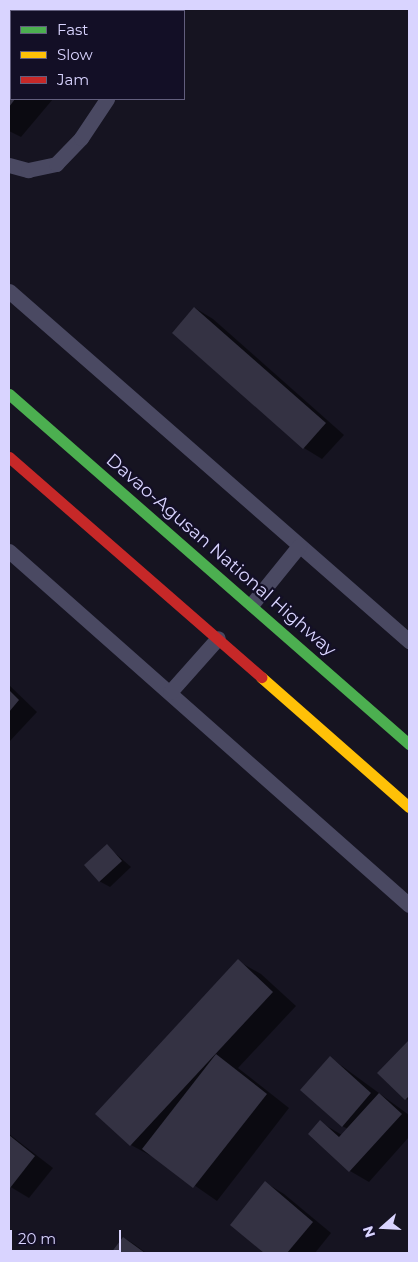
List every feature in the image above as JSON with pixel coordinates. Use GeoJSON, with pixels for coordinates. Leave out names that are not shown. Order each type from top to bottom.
{"type":"FeatureCollection","features":[{"type":"Feature","properties":{"kind":"highway","name":"Davao-Agusan National Highway"},"geometry":{"type":"LineString","coordinates":[[9,394],[252,604],[409,744]]}},
{"type":"Feature","properties":{"kind":"highway"},"geometry":{"type":"LineString","coordinates":[[9,457],[409,806]]}},
{"type":"Feature","properties":{"kind":"lane"},"geometry":{"type":"LineString","coordinates":[[9,165],[28,170],[56,164],[81,138],[106,100]]}},
{"type":"Feature","properties":{"kind":"lane"},"geometry":{"type":"LineString","coordinates":[[9,291],[409,641]]}},
{"type":"Feature","properties":{"kind":"lane"},"geometry":{"type":"LineString","coordinates":[[252,604],[299,546]]}},
{"type":"Feature","properties":{"kind":"lane"},"geometry":{"type":"LineString","coordinates":[[9,551],[409,905]]}},
{"type":"Feature","properties":{"kind":"lane"},"geometry":{"type":"LineString","coordinates":[[170,692],[218,638]]}},
{"type":"Feature","properties":{"kind":"building"},"geometry":{"type":"Polygon","coordinates":[[[9,9],[92,9],[10,10],[10,100],[14,100],[9,107],[9,9]]]}},
{"type":"Feature","properties":{"kind":"building"},"geometry":{"type":"Polygon","coordinates":[[[194,307],[326,423],[303,449],[172,333],[194,307]]]}},
{"type":"Feature","properties":{"kind":"building"},"geometry":{"type":"Polygon","coordinates":[[[9,690],[19,700],[9,712],[9,690]]]}},
{"type":"Feature","properties":{"kind":"building"},"geometry":{"type":"Polygon","coordinates":[[[107,844],[122,861],[99,882],[84,865],[107,844]]]}},
{"type":"Feature","properties":{"kind":"building"},"geometry":{"type":"Polygon","coordinates":[[[238,959],[273,992],[130,1146],[95,1114],[238,959]]]}},
{"type":"Feature","properties":{"kind":"building"},"geometry":{"type":"Polygon","coordinates":[[[409,1040],[409,1096],[405,1100],[377,1073],[409,1040]]]}},
{"type":"Feature","properties":{"kind":"building"},"geometry":{"type":"Polygon","coordinates":[[[216,1054],[267,1094],[193,1188],[142,1149],[216,1054]]]}},
{"type":"Feature","properties":{"kind":"building"},"geometry":{"type":"Polygon","coordinates":[[[330,1056],[371,1093],[342,1127],[300,1090],[330,1056]]]}},
{"type":"Feature","properties":{"kind":"building"},"geometry":{"type":"Polygon","coordinates":[[[379,1093],[402,1114],[349,1172],[308,1134],[320,1120],[339,1137],[379,1093]]]}},
{"type":"Feature","properties":{"kind":"building"},"geometry":{"type":"Polygon","coordinates":[[[9,1135],[35,1156],[10,1188],[9,1187],[9,1135]]]}},
{"type":"Feature","properties":{"kind":"building"},"geometry":{"type":"Polygon","coordinates":[[[265,1181],[313,1222],[287,1253],[264,1253],[230,1225],[265,1181]]]}},
{"type":"Feature","properties":{"kind":"building"},"geometry":{"type":"Polygon","coordinates":[[[123,1237],[145,1253],[111,1253],[123,1237]]]}},
{"type":"Feature","properties":{"kind":"traffic: fast"},"geometry":{"type":"LineString","coordinates":[[9,394],[409,744]]}},
{"type":"Feature","properties":{"kind":"traffic: slow"},"geometry":{"type":"LineString","coordinates":[[261,677],[409,807]]}},
{"type":"Feature","properties":{"kind":"traffic: jam"},"geometry":{"type":"LineString","coordinates":[[9,457],[261,677]]}}]}
